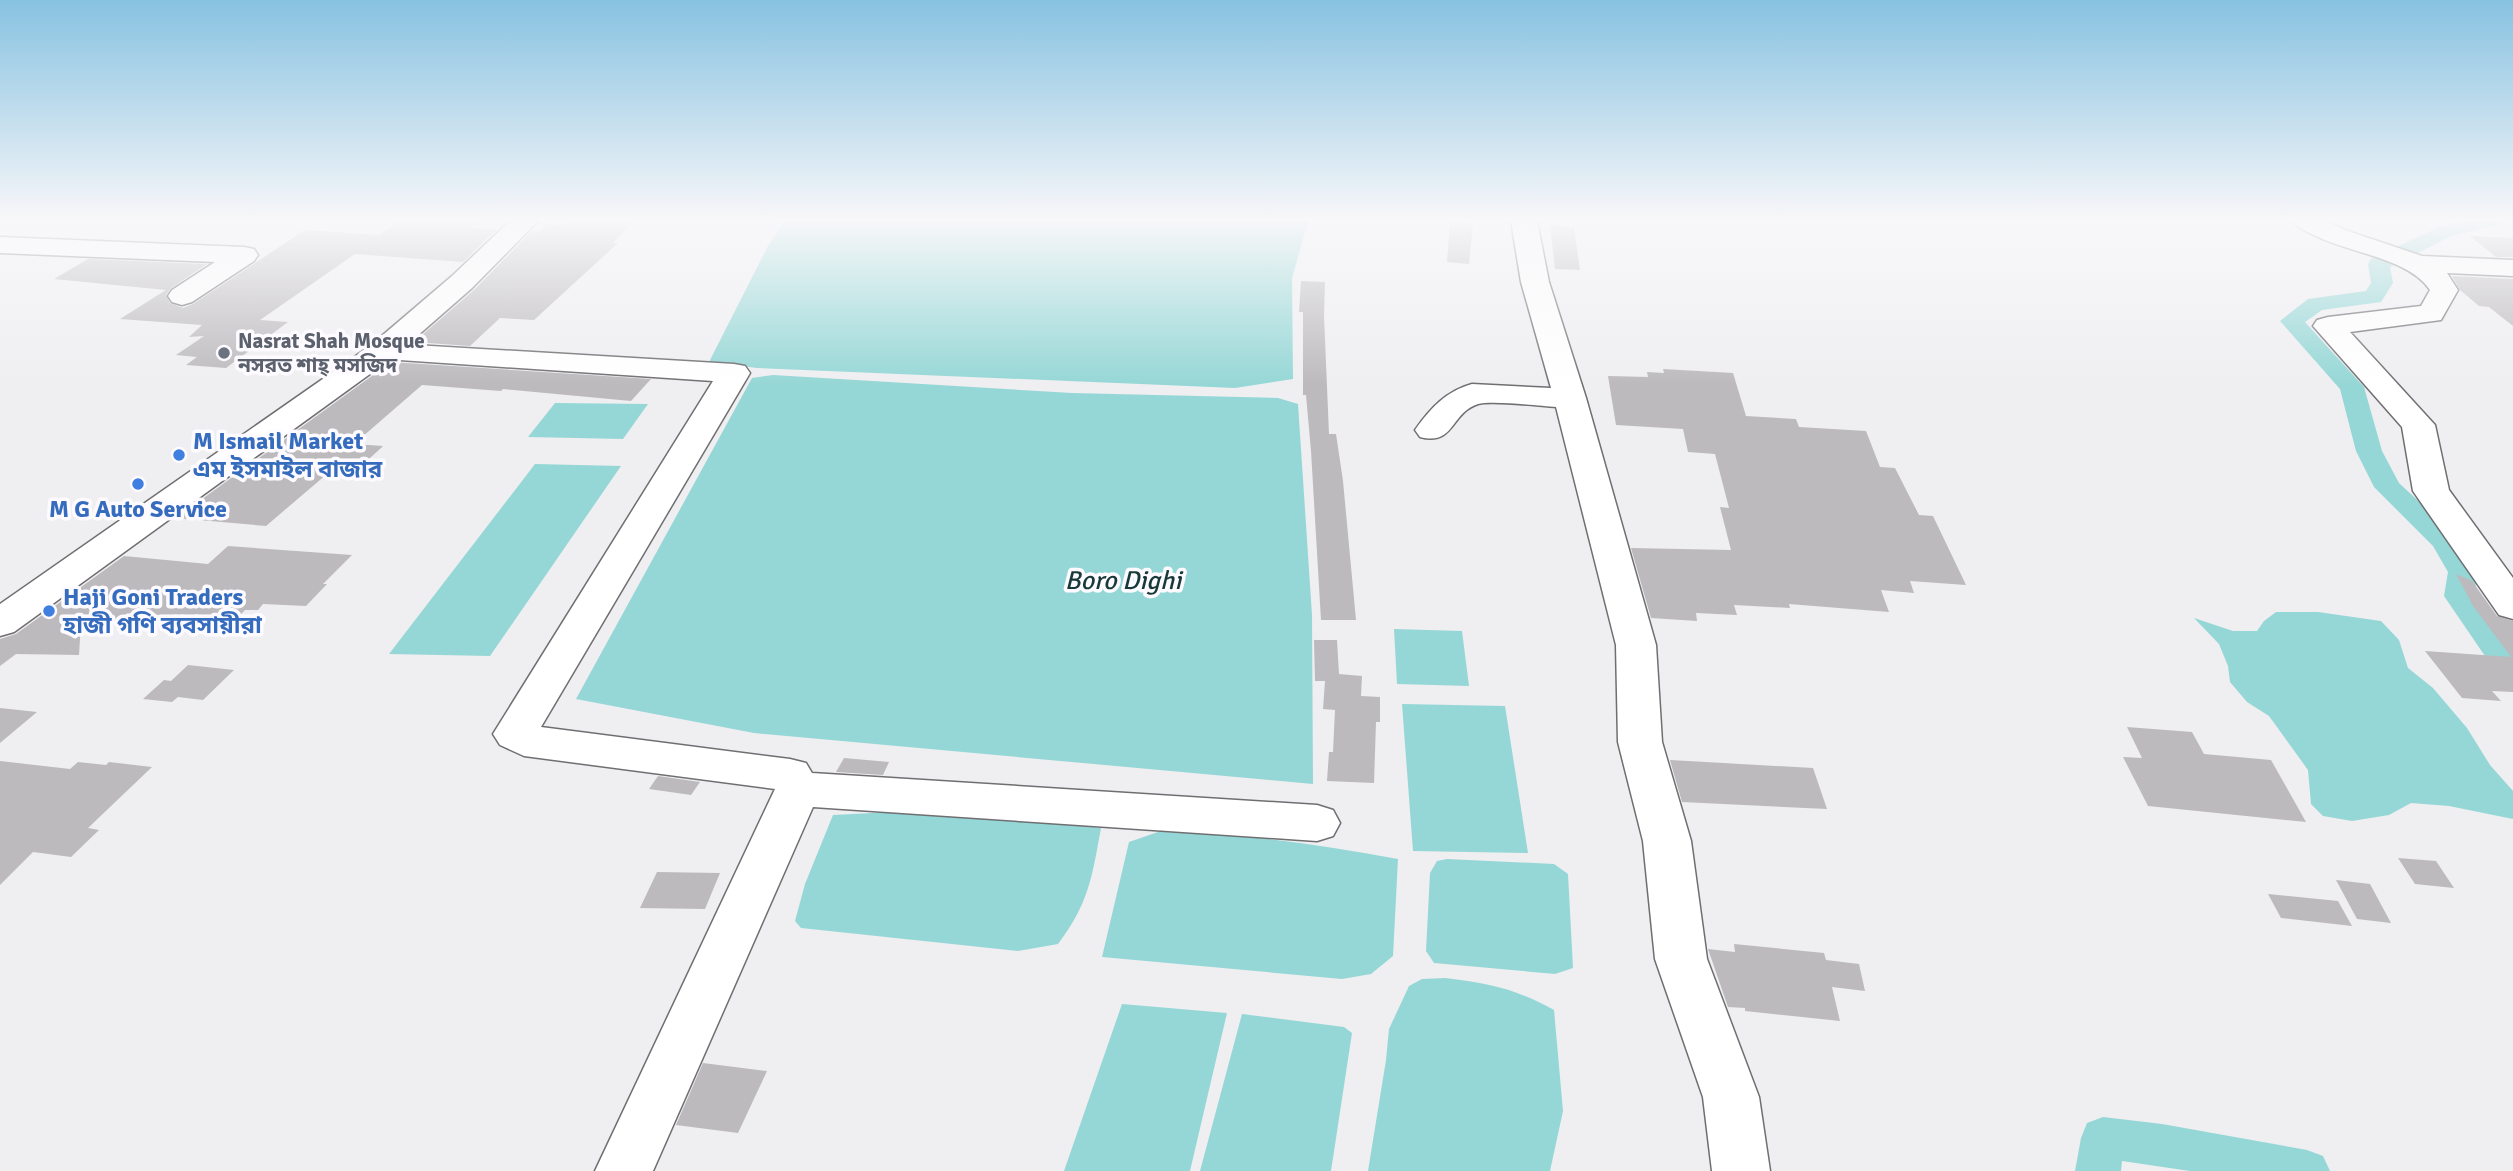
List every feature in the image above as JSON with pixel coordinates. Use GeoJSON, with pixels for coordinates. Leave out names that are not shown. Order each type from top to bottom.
{"type":"FeatureCollection","features":[{"type":"Feature","properties":{"kind":"main road"},"geometry":{"type":"LineString","coordinates":[[183,296],[213,276]]}},
{"type":"Feature","properties":{"kind":"main road"},"geometry":{"type":"LineString","coordinates":[[0,600],[178,480],[362,349],[443,276]]}},
{"type":"Feature","properties":{"kind":"main road"},"geometry":{"type":"LineString","coordinates":[[0,623],[380,352],[469,276]]}},
{"type":"Feature","properties":{"kind":"main road"},"geometry":{"type":"LineString","coordinates":[[1534,276],[1570,398],[1636,645],[1640,742],[1667,841],[1681,959],[1731,1097],[1741,1171]]}},
{"type":"Feature","properties":{"kind":"main road"},"geometry":{"type":"LineString","coordinates":[[2433,276],[2444,290],[2431,314],[2328,326],[2418,425],[2431,491],[2513,606]]}},
{"type":"Feature","properties":{"kind":"main road"},"geometry":{"type":"LineString","coordinates":[[380,352],[734,373],[515,734],[524,740],[790,775],[799,789]]}},
{"type":"Feature","properties":{"kind":"main road"},"geometry":{"type":"LineString","coordinates":[[1432,430],[1447,410],[1472,394],[1570,398]]}},
{"type":"Feature","properties":{"kind":"main road"},"geometry":{"type":"LineString","coordinates":[[799,789],[1317,823]]}},
{"type":"Feature","properties":{"kind":"main road"},"geometry":{"type":"LineString","coordinates":[[624,1171],[799,789]]}},
{"type":"Feature","properties":{"kind":"water"},"geometry":{"type":"Polygon","coordinates":[[[753,276],[1293,276],[1293,379],[1235,388],[757,368],[709,362],[753,276]]]}},
{"type":"Feature","properties":{"kind":"water","name":"Boro Dighi"},"geometry":{"type":"Polygon","coordinates":[[[773,375],[1072,393],[1278,398],[1298,404],[1312,615],[1313,784],[754,733],[576,699],[752,378],[773,375]]]}},
{"type":"Feature","properties":{"kind":"water"},"geometry":{"type":"Polygon","coordinates":[[[555,403],[648,404],[623,439],[528,437],[555,403]]]}},
{"type":"Feature","properties":{"kind":"water"},"geometry":{"type":"Polygon","coordinates":[[[535,464],[621,466],[490,656],[389,654],[535,464]]]}},
{"type":"Feature","properties":{"kind":"water"},"geometry":{"type":"Polygon","coordinates":[[[2276,612],[2318,612],[2381,621],[2399,640],[2408,668],[2433,688],[2467,728],[2490,765],[2513,791],[2513,819],[2449,806],[2411,803],[2389,815],[2352,821],[2323,816],[2311,804],[2308,770],[2269,716],[2247,702],[2230,682],[2228,666],[2219,644],[2194,618],[2233,631],[2257,631],[2264,621],[2276,612]]]}},
{"type":"Feature","properties":{"kind":"water"},"geometry":{"type":"Polygon","coordinates":[[[1394,629],[1462,631],[1469,686],[1397,684],[1394,629]]]}},
{"type":"Feature","properties":{"kind":"water"},"geometry":{"type":"Polygon","coordinates":[[[1402,704],[1505,706],[1528,853],[1413,851],[1402,704]]]}},
{"type":"Feature","properties":{"kind":"water"},"geometry":{"type":"Polygon","coordinates":[[[893,812],[975,814],[1101,828],[1088,889],[1077,915],[1058,944],[1018,951],[801,928],[795,921],[805,884],[833,815],[893,812]]]}},
{"type":"Feature","properties":{"kind":"water"},"geometry":{"type":"Polygon","coordinates":[[[1158,832],[1279,840],[1398,859],[1393,956],[1371,974],[1342,979],[1102,957],[1129,842],[1158,832]]]}},
{"type":"Feature","properties":{"kind":"water"},"geometry":{"type":"Polygon","coordinates":[[[1447,859],[1554,864],[1568,874],[1573,968],[1555,974],[1434,963],[1426,951],[1430,873],[1437,861],[1447,859]]]}},
{"type":"Feature","properties":{"kind":"water"},"geometry":{"type":"Polygon","coordinates":[[[1445,978],[1502,988],[1554,1010],[1563,1111],[1550,1171],[1368,1171],[1389,1029],[1409,986],[1422,979],[1445,978]]]}},
{"type":"Feature","properties":{"kind":"water"},"geometry":{"type":"Polygon","coordinates":[[[1122,1004],[1227,1013],[1190,1171],[1064,1171],[1122,1004]]]}},
{"type":"Feature","properties":{"kind":"water"},"geometry":{"type":"Polygon","coordinates":[[[1242,1014],[1344,1027],[1352,1033],[1331,1171],[1200,1171],[1242,1014]]]}},
{"type":"Feature","properties":{"kind":"building"},"geometry":{"type":"Polygon","coordinates":[[[60,276],[190,276],[171,288],[166,295],[170,303],[183,308],[236,276],[324,276],[260,320],[288,322],[226,368],[186,365],[197,357],[176,355],[204,336],[189,337],[202,325],[120,319],[166,290],[54,279],[60,276]]]}},
{"type":"Feature","properties":{"kind":"building"},"geometry":{"type":"Polygon","coordinates":[[[488,276],[582,276],[534,320],[500,318],[470,346],[414,342],[488,276]]]}},
{"type":"Feature","properties":{"kind":"building"},"geometry":{"type":"Polygon","coordinates":[[[2452,276],[2513,279],[2513,326],[2489,307],[2479,306],[2460,290],[2452,276]]]}},
{"type":"Feature","properties":{"kind":"building"},"geometry":{"type":"Polygon","coordinates":[[[1301,281],[1325,282],[1329,434],[1336,434],[1343,481],[1356,620],[1321,620],[1311,451],[1306,395],[1303,395],[1303,312],[1299,312],[1301,281]]]}},
{"type":"Feature","properties":{"kind":"building"},"geometry":{"type":"Polygon","coordinates":[[[391,362],[651,379],[631,401],[503,389],[422,385],[354,444],[383,446],[381,448],[350,476],[327,474],[266,526],[176,518],[391,362]]]}},
{"type":"Feature","properties":{"kind":"building"},"geometry":{"type":"Polygon","coordinates":[[[1663,369],[1733,373],[1746,416],[1796,419],[1799,427],[1866,431],[1880,467],[1895,468],[1919,515],[1933,516],[1966,585],[1910,581],[1914,593],[1881,590],[1889,612],[1789,604],[1790,608],[1734,605],[1737,615],[1696,613],[1697,621],[1651,618],[1631,548],[1731,550],[1720,507],[1729,508],[1715,454],[1688,452],[1683,429],[1616,425],[1608,376],[1648,377],[1647,372],[1664,373],[1663,369]]]}},
{"type":"Feature","properties":{"kind":"building"},"geometry":{"type":"Polygon","coordinates":[[[228,546],[352,555],[323,584],[327,584],[306,606],[263,604],[258,610],[245,610],[231,625],[81,622],[79,655],[16,654],[0,666],[0,639],[16,634],[124,556],[208,564],[228,546]]]}},
{"type":"Feature","properties":{"kind":"building"},"geometry":{"type":"Polygon","coordinates":[[[2456,574],[2472,581],[2497,616],[2513,621],[2513,692],[2492,691],[2501,701],[2462,698],[2425,651],[2511,657],[2473,606],[2456,574]]]}},
{"type":"Feature","properties":{"kind":"building"},"geometry":{"type":"Polygon","coordinates":[[[1314,640],[1337,640],[1339,674],[1362,676],[1361,696],[1380,697],[1380,722],[1376,722],[1374,783],[1327,781],[1329,752],[1333,752],[1335,710],[1323,709],[1325,681],[1315,681],[1314,640]]]}},
{"type":"Feature","properties":{"kind":"building"},"geometry":{"type":"Polygon","coordinates":[[[188,665],[234,670],[203,700],[178,697],[172,702],[143,699],[164,680],[171,681],[188,665]]]}},
{"type":"Feature","properties":{"kind":"building"},"geometry":{"type":"Polygon","coordinates":[[[0,708],[37,712],[0,743],[0,708]]]}},
{"type":"Feature","properties":{"kind":"building"},"geometry":{"type":"Polygon","coordinates":[[[2127,727],[2192,732],[2204,754],[2271,760],[2306,822],[2148,806],[2123,757],[2142,758],[2127,727]]]}},
{"type":"Feature","properties":{"kind":"building"},"geometry":{"type":"Polygon","coordinates":[[[844,758],[889,762],[883,775],[836,772],[844,758]]]}},
{"type":"Feature","properties":{"kind":"building"},"geometry":{"type":"Polygon","coordinates":[[[1670,760],[1813,768],[1827,809],[1682,802],[1670,760]]]}},
{"type":"Feature","properties":{"kind":"building"},"geometry":{"type":"Polygon","coordinates":[[[0,761],[70,769],[78,762],[152,767],[88,828],[99,830],[71,857],[33,852],[0,885],[0,761]]]}},
{"type":"Feature","properties":{"kind":"building"},"geometry":{"type":"Polygon","coordinates":[[[658,776],[700,782],[691,795],[649,789],[658,776]]]}},
{"type":"Feature","properties":{"kind":"building"},"geometry":{"type":"Polygon","coordinates":[[[2398,858],[2436,861],[2454,888],[2415,884],[2398,858]]]}},
{"type":"Feature","properties":{"kind":"building"},"geometry":{"type":"Polygon","coordinates":[[[657,872],[720,873],[705,909],[640,908],[657,872]]]}},
{"type":"Feature","properties":{"kind":"building"},"geometry":{"type":"Polygon","coordinates":[[[2336,880],[2370,884],[2391,923],[2357,919],[2336,880]]]}},
{"type":"Feature","properties":{"kind":"building"},"geometry":{"type":"Polygon","coordinates":[[[2268,894],[2338,901],[2352,926],[2281,918],[2268,894]]]}},
{"type":"Feature","properties":{"kind":"building"},"geometry":{"type":"Polygon","coordinates":[[[1734,944],[1824,953],[1826,960],[1859,964],[1865,991],[1832,987],[1840,1021],[1728,1007],[1708,949],[1735,952],[1734,944]]]}},
{"type":"Feature","properties":{"kind":"building"},"geometry":{"type":"Polygon","coordinates":[[[703,1063],[767,1071],[738,1133],[676,1125],[703,1063]]]}},
{"type":"Feature","properties":{"kind":"waterway"},"geometry":{"type":"LineString","coordinates":[[2381,276],[2382,283],[2373,297],[2316,304],[2291,321],[2352,387],[2369,451],[2388,487],[2445,541],[2463,572],[2459,596],[2513,673]]}},
{"type":"Feature","properties":{"kind":"waterway"},"geometry":{"type":"LineString","coordinates":[[2098,1171],[2103,1138],[2162,1145],[2307,1171]]}},
{"type":"Feature","properties":{"kind":"place","name":"Nasrat Shah Mosque নসরত শাহ্‌ মসজিদ"},"geometry":{"type":"Point","coordinates":[224,353]}},
{"type":"Feature","properties":{"kind":"place","name":"M Ismail Market এম ইসমাইল বাজার"},"geometry":{"type":"Point","coordinates":[179,455]}},
{"type":"Feature","properties":{"kind":"place","name":"M G Auto Service"},"geometry":{"type":"Point","coordinates":[138,484]}},
{"type":"Feature","properties":{"kind":"place","name":"Haji Goni Traders হাজী গণি ব্যবসায়ীরা"},"geometry":{"type":"Point","coordinates":[49,611]}}]}
